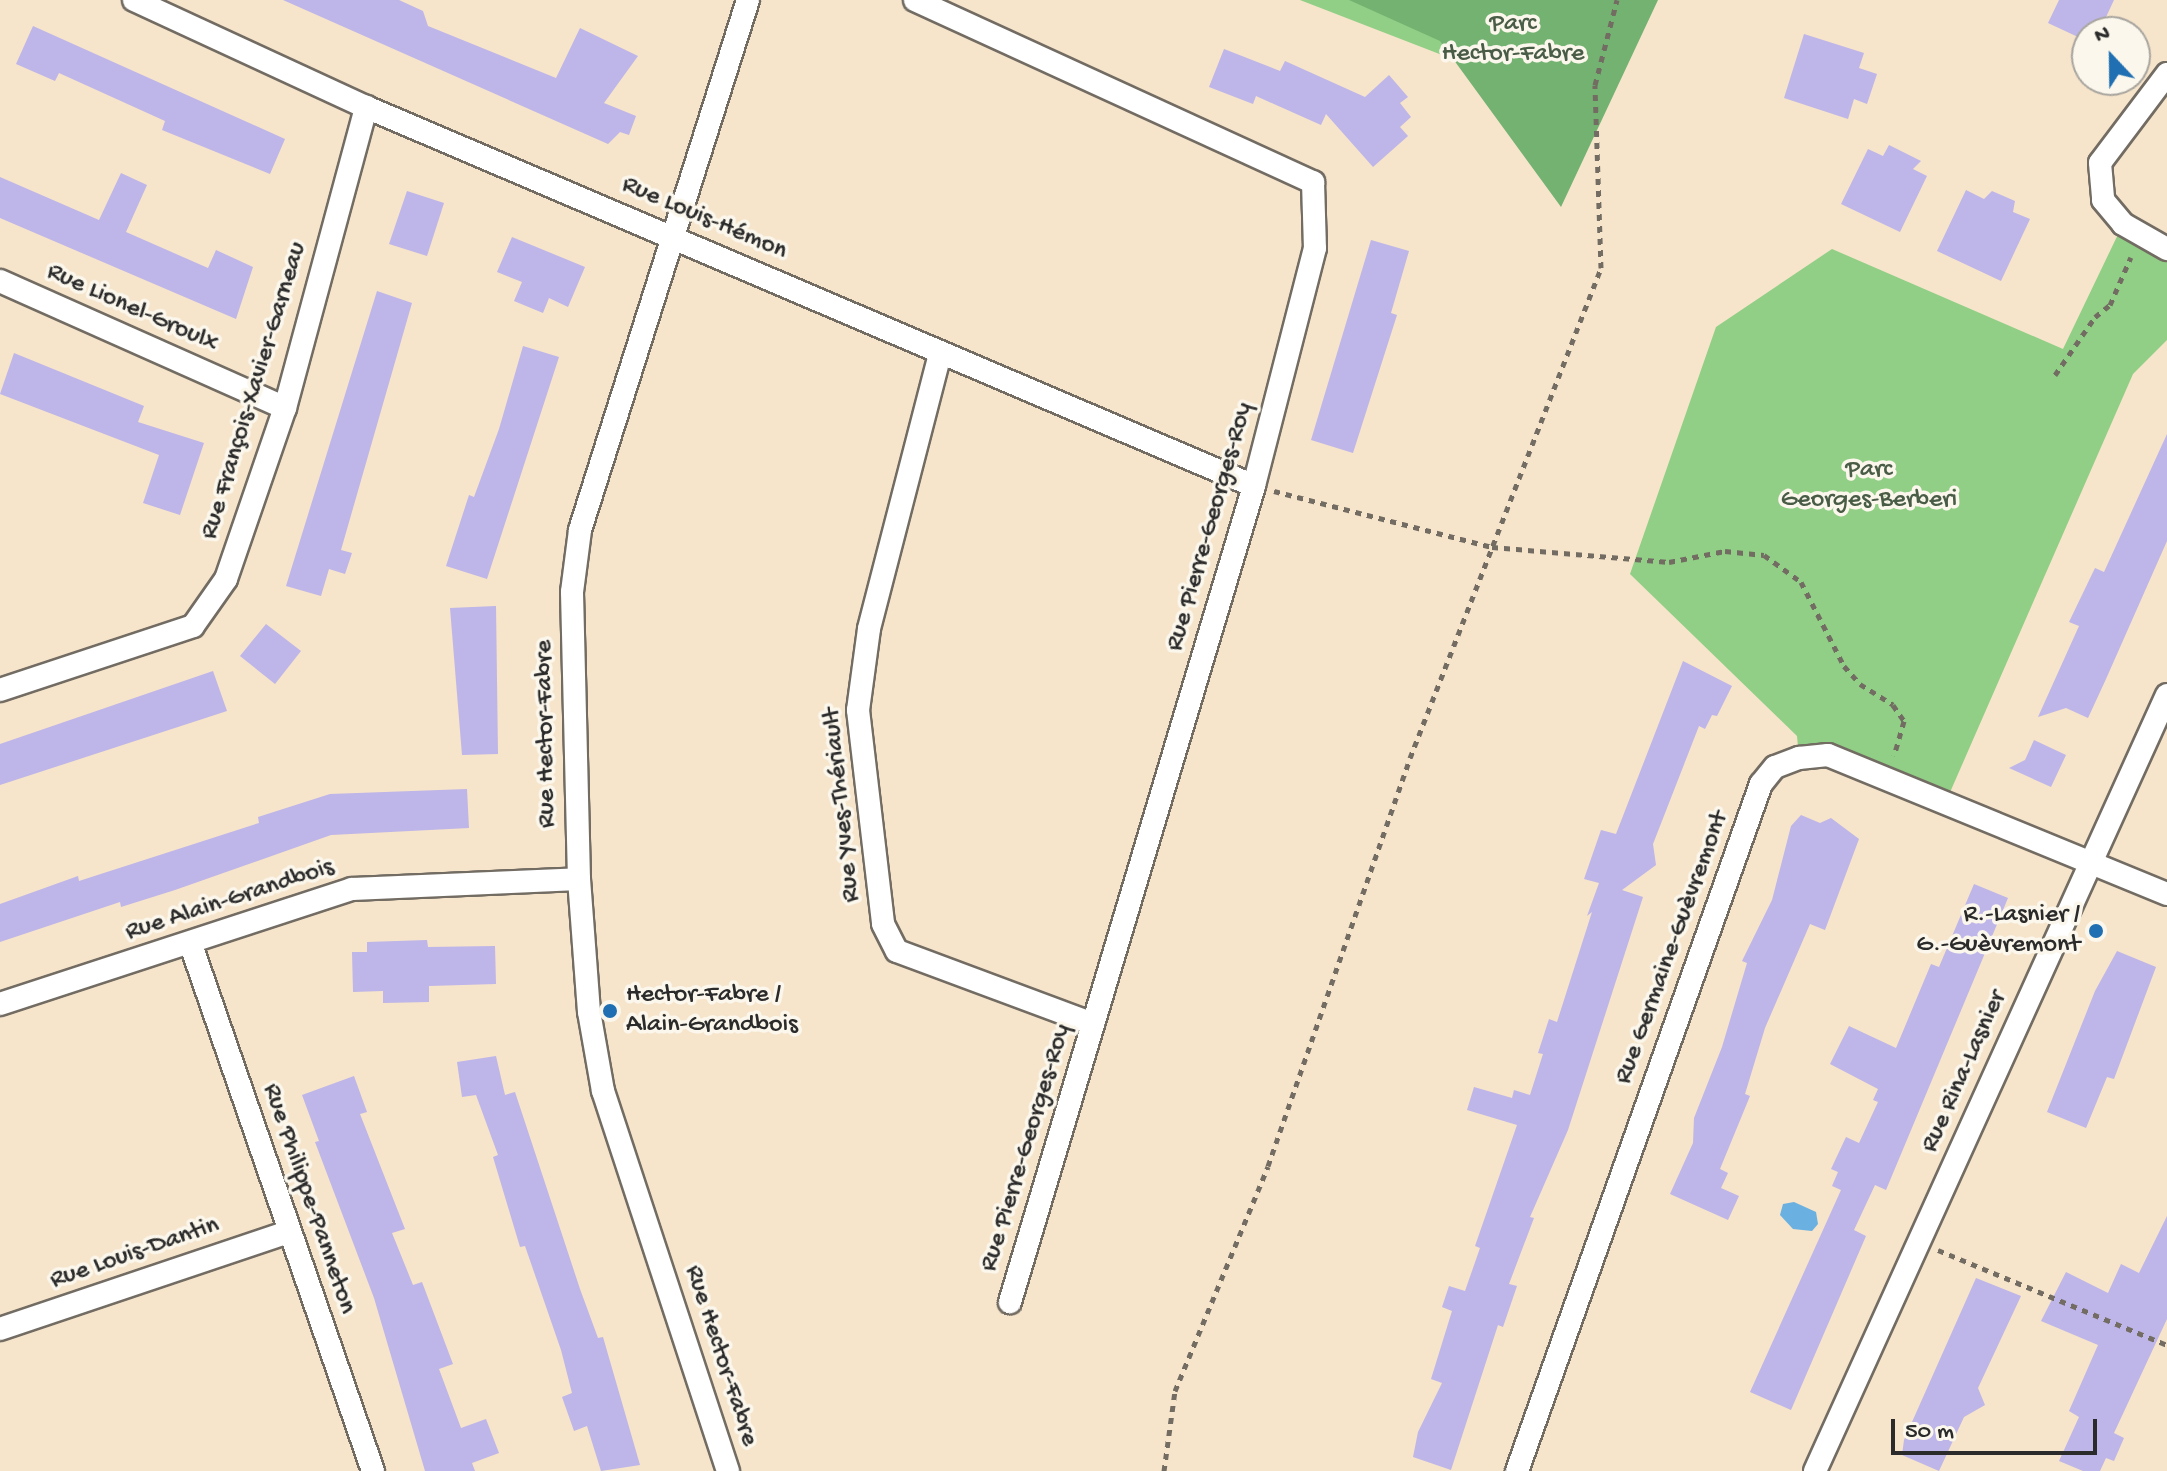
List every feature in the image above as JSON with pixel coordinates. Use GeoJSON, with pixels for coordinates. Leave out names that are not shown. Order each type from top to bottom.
{"type":"FeatureCollection","features":[{"type":"Feature","properties":{"kind":"street","name":"Rue Louis-Hémon"},"geometry":{"type":"LineString","coordinates":[[134,0],[366,107],[673,235],[940,354],[1254,486]]}},
{"type":"Feature","properties":{"kind":"street","name":"Rue Hector-Fabre"},"geometry":{"type":"LineString","coordinates":[[728,1471],[603,1091],[589,1012],[579,879],[572,592],[580,530],[748,0]]}},
{"type":"Feature","properties":{"kind":"street","name":"Rue Pierre-Georges-Roy"},"geometry":{"type":"LineString","coordinates":[[915,0],[1313,182],[1315,248],[1254,486],[1010,1302]]}},
{"type":"Feature","properties":{"kind":"street"},"geometry":{"type":"LineString","coordinates":[[2167,74],[2100,163],[2103,200],[2138,233],[2167,249]]}},
{"type":"Feature","properties":{"kind":"street","name":"Rue François-Xavier-Garneau"},"geometry":{"type":"LineString","coordinates":[[0,690],[193,626],[226,579],[285,408],[366,107]]}},
{"type":"Feature","properties":{"kind":"street","name":"Rue Lionel-Groulx"},"geometry":{"type":"LineString","coordinates":[[0,281],[285,408]]}},
{"type":"Feature","properties":{"kind":"street","name":"Rue Yves-Thériault"},"geometry":{"type":"LineString","coordinates":[[940,354],[869,629],[858,710],[883,924],[897,951],[1093,1024]]}},
{"type":"Feature","properties":{"kind":"street","name":"Rue Rina-Lasnier"},"geometry":{"type":"LineString","coordinates":[[1815,1471],[2167,695]]}},
{"type":"Feature","properties":{"kind":"street","name":"Rue Germaine-Guèvremont"},"geometry":{"type":"LineString","coordinates":[[1517,1471],[1761,784],[1775,767],[1799,758],[1828,755],[2167,894]]}},
{"type":"Feature","properties":{"kind":"street","name":"Rue Alain-Grandbois"},"geometry":{"type":"LineString","coordinates":[[0,1004],[191,945],[352,889],[579,879]]}},
{"type":"Feature","properties":{"kind":"street","name":"Rue Philippe-Panneton"},"geometry":{"type":"LineString","coordinates":[[191,945],[373,1471]]}},
{"type":"Feature","properties":{"kind":"street","name":"Rue Louis-Dantin"},"geometry":{"type":"LineString","coordinates":[[0,1329],[289,1232]]}},
{"type":"Feature","properties":{"kind":"path"},"geometry":{"type":"LineString","coordinates":[[1164,1471],[1175,1391],[1268,1166],[1410,758],[1601,268],[1595,85],[1617,0]]}},
{"type":"Feature","properties":{"kind":"path"},"geometry":{"type":"LineString","coordinates":[[2055,375],[2095,317],[2110,305],[2138,233]]}},
{"type":"Feature","properties":{"kind":"path"},"geometry":{"type":"LineString","coordinates":[[1254,486],[1492,547],[1669,562],[1725,551],[1764,555],[1801,582],[1844,666],[1904,721],[1888,780]]}},
{"type":"Feature","properties":{"kind":"path"},"geometry":{"type":"LineString","coordinates":[[1919,1241],[2167,1345]]}},
{"type":"Feature","properties":{"kind":"green space","name":"Parc Hector-Fabre"},"geometry":{"type":"Polygon","coordinates":[[[1300,0],[1574,0],[1535,91],[1300,0]]]}},
{"type":"Feature","properties":{"kind":"green space"},"geometry":{"type":"Polygon","coordinates":[[[1349,0],[1658,0],[1561,207],[1440,41],[1349,0]]]}},
{"type":"Feature","properties":{"kind":"green space","name":"Parc Georges-Berberi"},"geometry":{"type":"Polygon","coordinates":[[[2123,224],[2167,249],[2167,340],[2133,374],[1944,806],[1888,780],[1799,758],[1797,736],[1630,574],[1716,327],[1832,249],[2063,349],[2123,224]]]}},
{"type":"Feature","properties":{"kind":"water"},"geometry":{"type":"Polygon","coordinates":[[[1794,1202],[1816,1212],[1818,1224],[1812,1231],[1793,1229],[1780,1215],[1783,1204],[1794,1202]]]}},
{"type":"Feature","properties":{"kind":"building"},"geometry":{"type":"Polygon","coordinates":[[[283,0],[399,0],[423,11],[428,26],[556,78],[580,28],[638,56],[604,103],[636,116],[629,135],[620,132],[608,144],[283,0]]]}},
{"type":"Feature","properties":{"kind":"building"},"geometry":{"type":"Polygon","coordinates":[[[2059,0],[2114,0],[2106,16],[2071,16],[2071,34],[2048,23],[2059,0]]]}},
{"type":"Feature","properties":{"kind":"building"},"geometry":{"type":"Polygon","coordinates":[[[33,26],[285,139],[270,174],[162,130],[165,121],[59,73],[55,81],[16,64],[33,26]]]}},
{"type":"Feature","properties":{"kind":"building"},"geometry":{"type":"Polygon","coordinates":[[[1804,34],[1864,53],[1859,68],[1877,74],[1867,104],[1854,99],[1848,119],[1784,98],[1804,34]]]}},
{"type":"Feature","properties":{"kind":"building"},"geometry":{"type":"Polygon","coordinates":[[[1224,49],[1280,71],[1285,61],[1365,97],[1389,75],[1408,97],[1400,103],[1411,117],[1400,127],[1408,136],[1373,167],[1326,114],[1321,125],[1256,96],[1253,104],[1209,87],[1224,49]]]}},
{"type":"Feature","properties":{"kind":"building"},"geometry":{"type":"Polygon","coordinates":[[[1889,145],[1921,161],[1913,169],[1927,176],[1900,232],[1841,204],[1868,149],[1883,156],[1889,145]]]}},
{"type":"Feature","properties":{"kind":"building"},"geometry":{"type":"Polygon","coordinates":[[[121,173],[147,185],[126,232],[208,268],[216,250],[253,267],[236,319],[0,218],[0,177],[99,220],[121,173]]]}},
{"type":"Feature","properties":{"kind":"building"},"geometry":{"type":"Polygon","coordinates":[[[1966,190],[1984,199],[1992,191],[2015,201],[2013,212],[2030,219],[2001,281],[1937,251],[1966,190]]]}},
{"type":"Feature","properties":{"kind":"building"},"geometry":{"type":"Polygon","coordinates":[[[407,191],[444,203],[427,256],[389,244],[407,191]]]}},
{"type":"Feature","properties":{"kind":"building"},"geometry":{"type":"Polygon","coordinates":[[[512,237],[585,267],[568,307],[549,298],[543,313],[514,301],[522,282],[497,272],[512,237]]]}},
{"type":"Feature","properties":{"kind":"building"},"geometry":{"type":"Polygon","coordinates":[[[1371,240],[1409,251],[1391,313],[1397,315],[1353,453],[1311,440],[1371,240]]]}},
{"type":"Feature","properties":{"kind":"building"},"geometry":{"type":"Polygon","coordinates":[[[377,291],[412,303],[341,550],[352,553],[345,574],[329,569],[321,596],[286,586],[377,291]]]}},
{"type":"Feature","properties":{"kind":"building"},"geometry":{"type":"Polygon","coordinates":[[[523,346],[559,357],[487,579],[446,566],[469,495],[474,497],[499,429],[523,346]]]}},
{"type":"Feature","properties":{"kind":"building"},"geometry":{"type":"Polygon","coordinates":[[[14,353],[144,406],[138,422],[204,443],[180,515],[143,503],[159,455],[0,394],[14,353]]]}},
{"type":"Feature","properties":{"kind":"building"},"geometry":{"type":"Polygon","coordinates":[[[2167,434],[2167,541],[2106,679],[2088,718],[2066,708],[2038,717],[2079,626],[2069,622],[2095,568],[2104,572],[2167,434]]]}},
{"type":"Feature","properties":{"kind":"building"},"geometry":{"type":"Polygon","coordinates":[[[496,606],[498,754],[462,755],[450,608],[496,606]]]}},
{"type":"Feature","properties":{"kind":"building"},"geometry":{"type":"Polygon","coordinates":[[[266,624],[301,651],[275,684],[240,656],[266,624]]]}},
{"type":"Feature","properties":{"kind":"building"},"geometry":{"type":"Polygon","coordinates":[[[1683,661],[1732,686],[1717,716],[1712,715],[1705,729],[1699,726],[1653,844],[1656,865],[1622,890],[1643,897],[1568,1130],[1530,1217],[1534,1218],[1509,1284],[1517,1286],[1503,1327],[1498,1325],[1451,1470],[1413,1457],[1418,1432],[1442,1383],[1431,1379],[1452,1311],[1442,1307],[1449,1286],[1465,1291],[1480,1248],[1475,1246],[1517,1125],[1467,1110],[1474,1087],[1512,1098],[1514,1090],[1530,1095],[1543,1054],[1538,1053],[1549,1019],[1557,1022],[1592,912],[1587,916],[1599,883],[1584,879],[1601,830],[1616,834],[1683,661]]]}},
{"type":"Feature","properties":{"kind":"building"},"geometry":{"type":"Polygon","coordinates":[[[213,671],[227,711],[0,785],[0,744],[213,671]]]}},
{"type":"Feature","properties":{"kind":"building"},"geometry":{"type":"Polygon","coordinates":[[[2034,740],[2066,755],[2051,787],[2009,768],[2025,760],[2034,740]]]}},
{"type":"Feature","properties":{"kind":"building"},"geometry":{"type":"Polygon","coordinates":[[[467,789],[469,828],[331,835],[175,890],[121,907],[120,902],[0,942],[0,904],[78,876],[79,881],[259,823],[258,817],[330,794],[467,789]]]}},
{"type":"Feature","properties":{"kind":"building"},"geometry":{"type":"Polygon","coordinates":[[[1801,815],[1820,823],[1831,818],[1859,839],[1825,930],[1810,924],[1765,1028],[1745,1094],[1750,1096],[1720,1169],[1728,1173],[1721,1188],[1739,1196],[1728,1220],[1670,1194],[1693,1143],[1694,1118],[1722,1047],[1747,963],[1742,961],[1772,900],[1791,826],[1801,815]]]}},
{"type":"Feature","properties":{"kind":"building"},"geometry":{"type":"Polygon","coordinates":[[[1974,884],[2008,898],[1886,1190],[1875,1185],[1854,1230],[1866,1236],[1791,1410],[1750,1392],[1841,1190],[1832,1186],[1838,1172],[1831,1169],[1846,1137],[1859,1143],[1878,1102],[1873,1100],[1878,1089],[1830,1064],[1849,1026],[1896,1048],[1931,964],[1939,967],[1974,884]]]}},
{"type":"Feature","properties":{"kind":"building"},"geometry":{"type":"Polygon","coordinates":[[[427,940],[428,947],[495,946],[496,984],[429,986],[429,1002],[383,1003],[383,991],[353,992],[352,952],[367,952],[367,942],[427,940]]]}},
{"type":"Feature","properties":{"kind":"building"},"geometry":{"type":"Polygon","coordinates":[[[2117,951],[2156,967],[2114,1079],[2107,1077],[2086,1128],[2047,1112],[2095,991],[2117,951]]]}},
{"type":"Feature","properties":{"kind":"building"},"geometry":{"type":"Polygon","coordinates":[[[496,1056],[505,1095],[515,1092],[580,1289],[598,1338],[603,1337],[640,1465],[601,1471],[587,1426],[574,1431],[562,1397],[572,1393],[561,1350],[525,1246],[520,1247],[493,1157],[498,1155],[476,1095],[462,1097],[457,1062],[496,1056]]]}},
{"type":"Feature","properties":{"kind":"building"},"geometry":{"type":"Polygon","coordinates":[[[354,1076],[367,1112],[360,1114],[405,1229],[392,1233],[413,1285],[422,1282],[453,1364],[439,1369],[461,1428],[486,1419],[499,1453],[472,1463],[475,1471],[425,1471],[374,1298],[315,1142],[319,1141],[302,1095],[354,1076]]]}},
{"type":"Feature","properties":{"kind":"building"},"geometry":{"type":"Polygon","coordinates":[[[2167,1216],[2167,1319],[2114,1433],[2124,1438],[2114,1461],[2106,1458],[2100,1471],[2083,1471],[2059,1461],[2079,1417],[2069,1411],[2098,1345],[2041,1321],[2066,1272],[2108,1293],[2121,1264],[2139,1273],[2167,1216]]]}},
{"type":"Feature","properties":{"kind":"building"},"geometry":{"type":"Polygon","coordinates":[[[1976,1278],[2021,1296],[1978,1388],[1985,1405],[1964,1417],[1939,1471],[1902,1455],[1904,1440],[1976,1278]]]}},
{"type":"Feature","properties":{"kind":"place","name":"R.-Lasnier / G.-Guèvremont"},"geometry":{"type":"Point","coordinates":[2096,931]}},
{"type":"Feature","properties":{"kind":"place","name":"Hector-Fabre / Alain-Grandbois"},"geometry":{"type":"Point","coordinates":[610,1011]}}]}
